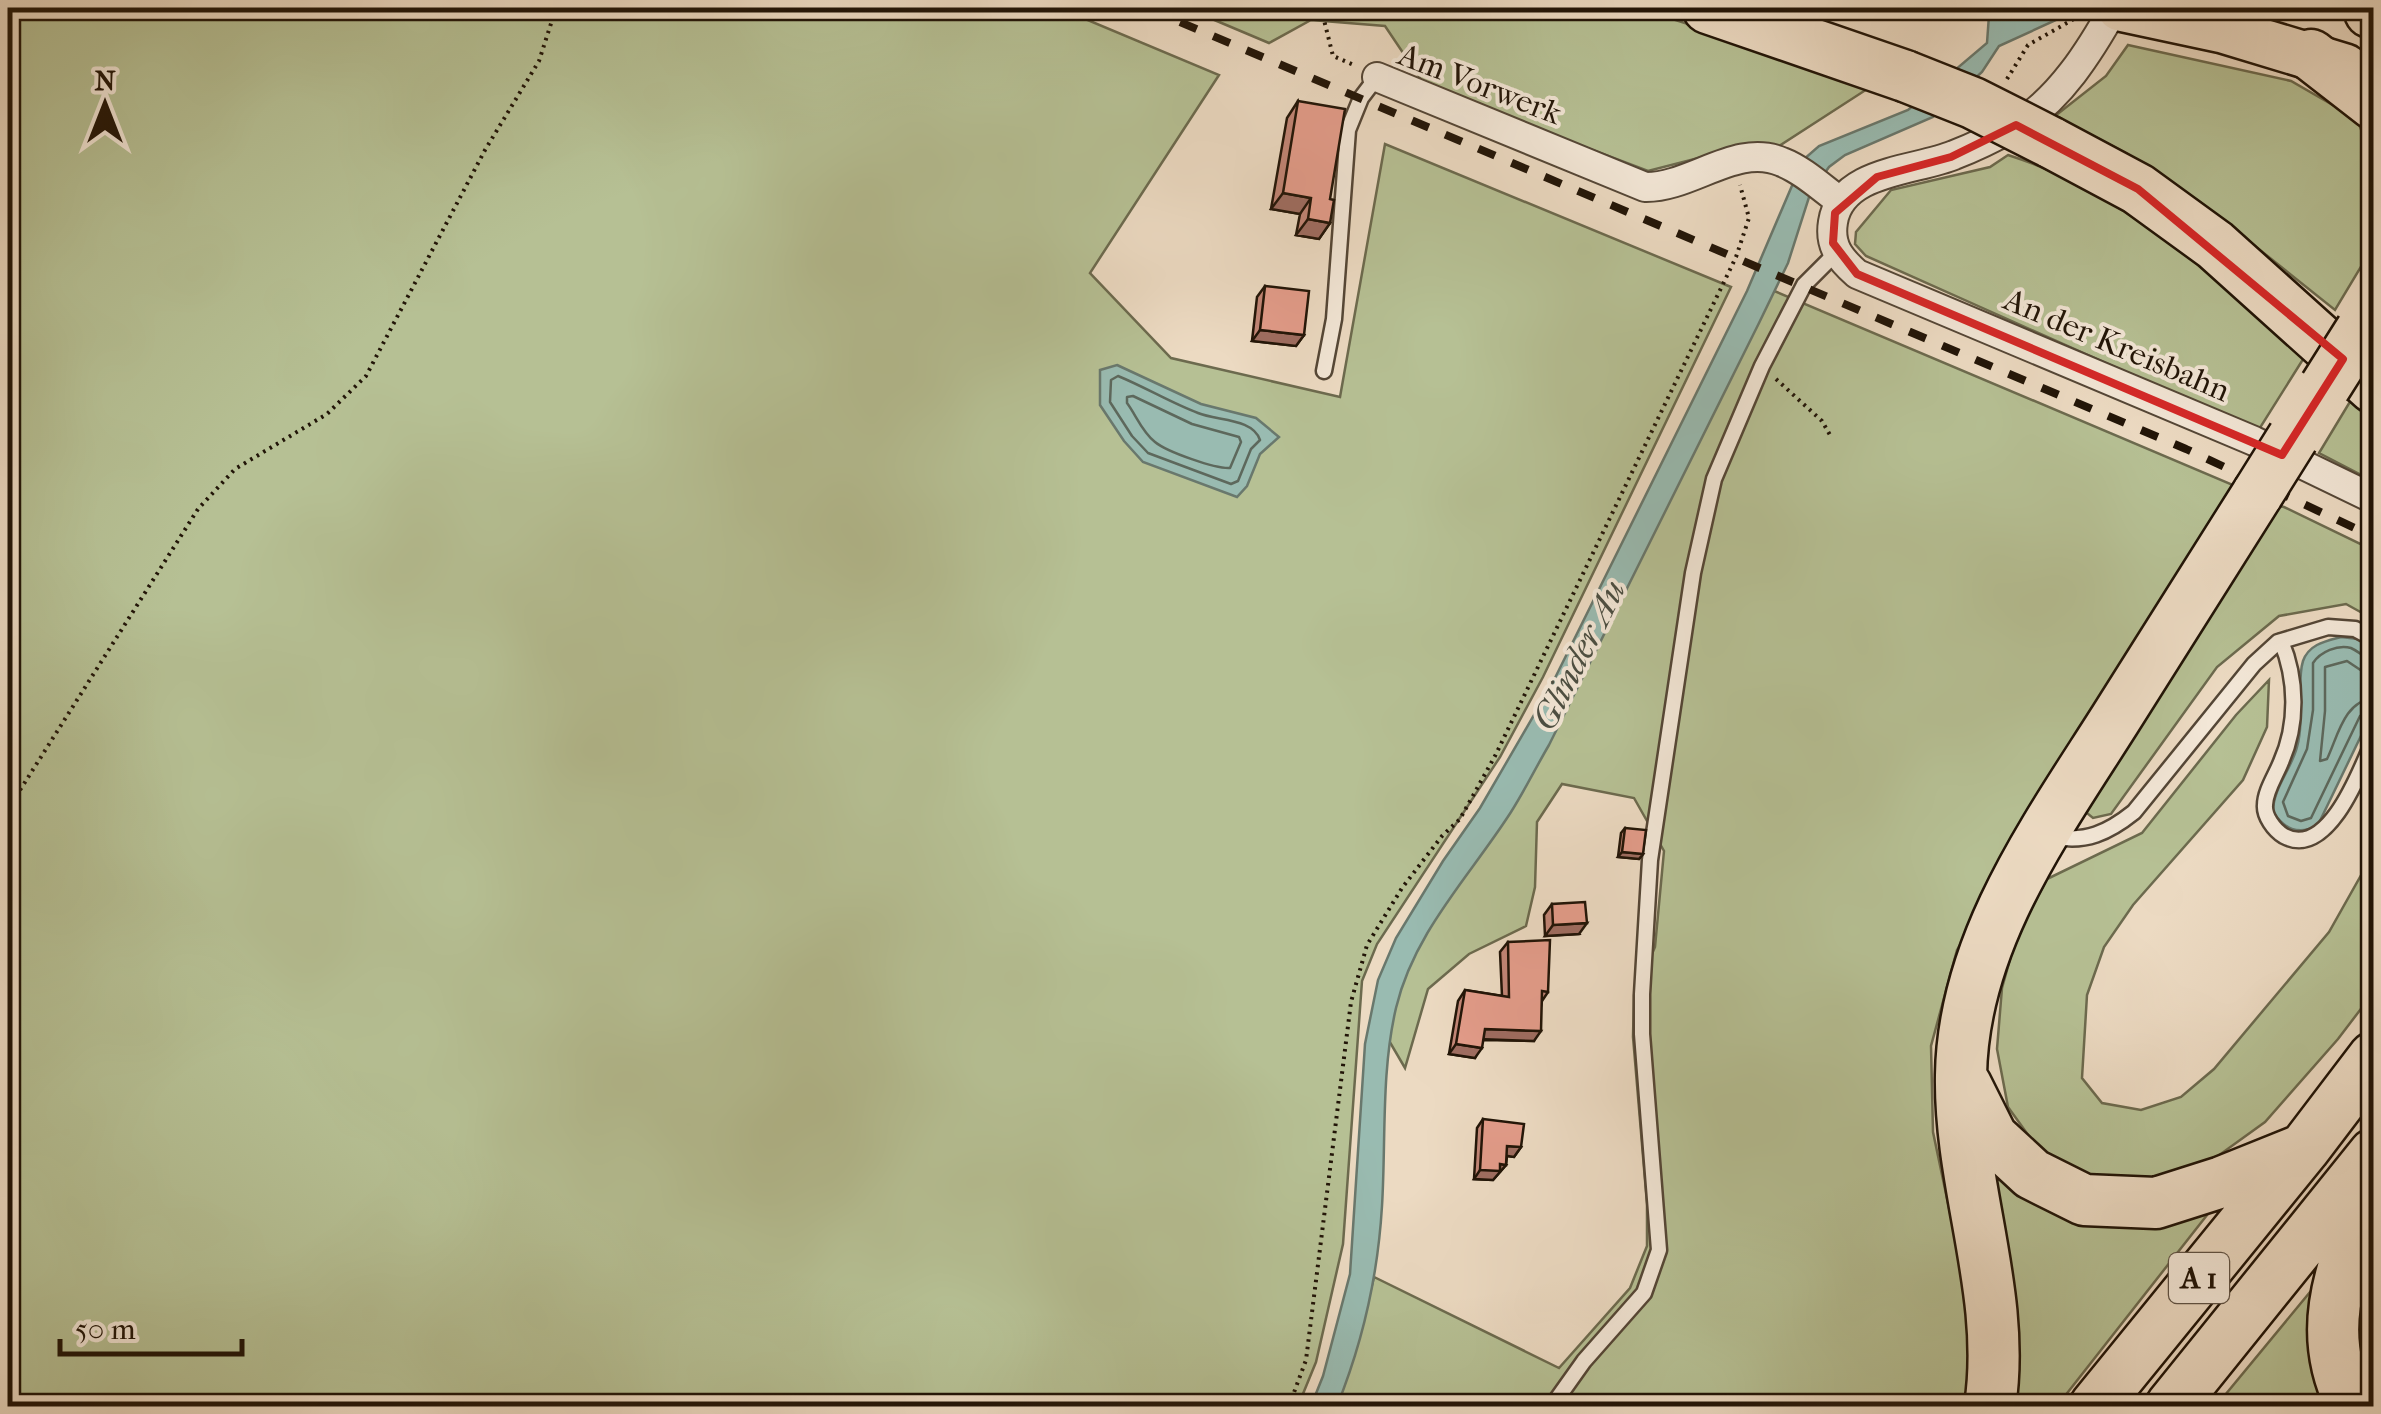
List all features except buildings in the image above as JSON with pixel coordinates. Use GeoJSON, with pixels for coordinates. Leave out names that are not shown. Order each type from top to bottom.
{"type":"FeatureCollection","features":[{"type":"Feature","properties":{"kind":"highway"},"geometry":{"type":"LineString","coordinates":[[1708,8],[1972,103],[2138,189],[2214,246],[2374,388]]}},
{"type":"Feature","properties":{"kind":"highway"},"geometry":{"type":"LineString","coordinates":[[2115,10],[2311,55],[2374,76]]}},
{"type":"Feature","properties":{"kind":"highway"},"geometry":{"type":"LineString","coordinates":[[2311,55],[2374,104]]}},
{"type":"Feature","properties":{"kind":"highway"},"geometry":{"type":"LineString","coordinates":[[1990,1406],[1992,1307],[1966,1169],[1960,1074],[1966,1014],[1984,948],[2042,834],[2367,320]]}},
{"type":"Feature","properties":{"kind":"highway","name":"A 1"},"geometry":{"type":"LineString","coordinates":[[2095,1406],[2374,1057]]}},
{"type":"Feature","properties":{"kind":"highway"},"geometry":{"type":"LineString","coordinates":[[1960,1074],[1992,1137],[2032,1174],[2084,1200],[2156,1203],[2304,1149]]}},
{"type":"Feature","properties":{"kind":"highway","name":"A 1"},"geometry":{"type":"LineString","coordinates":[[2172,1406],[2374,1154]]}},
{"type":"Feature","properties":{"kind":"highway"},"geometry":{"type":"LineString","coordinates":[[2352,1406],[2335,1364],[2332,1317],[2343,1264],[2374,1184]]}},
{"type":"Feature","properties":{"kind":"street"},"geometry":{"type":"LineString","coordinates":[[1836,253],[1831,234],[1835,213],[1830,194],[1951,156],[2019,124],[2076,69],[2115,10]]}},
{"type":"Feature","properties":{"kind":"street","name":"Am Vorwerk"},"geometry":{"type":"LineString","coordinates":[[1378,76],[1645,187],[1678,183],[1729,163],[1770,158],[1795,169],[1830,194]]}},
{"type":"Feature","properties":{"kind":"street","name":"An der Kreisbahn"},"geometry":{"type":"LineString","coordinates":[[1836,253],[1857,274],[2254,440],[2374,500]]}},
{"type":"Feature","properties":{"kind":"lane","name":"Am Vorwerk"},"geometry":{"type":"LineString","coordinates":[[1324,371],[1334,318],[1348,130],[1361,98],[1378,76]]}},
{"type":"Feature","properties":{"kind":"lane"},"geometry":{"type":"LineString","coordinates":[[1552,1406],[1584,1361],[1644,1293],[1659,1250],[1642,1034],[1650,860],[1693,573],[1714,479],[1762,366],[1804,286],[1836,253]]}},
{"type":"Feature","properties":{"kind":"lane"},"geometry":{"type":"LineString","coordinates":[[2042,834],[2074,842],[2112,829],[2134,812],[2254,664],[2281,641],[2328,626],[2356,628],[2374,638]]}},
{"type":"Feature","properties":{"kind":"lane"},"geometry":{"type":"LineString","coordinates":[[2281,641],[2288,658],[2294,720],[2287,748],[2265,798],[2264,810],[2270,823],[2284,836],[2304,842],[2318,836],[2331,822],[2374,740]]}},
{"type":"Feature","properties":{"kind":"path"},"geometry":{"type":"LineString","coordinates":[[8,808],[198,509],[235,468],[327,414],[366,376],[485,150],[539,61],[556,8]]}},
{"type":"Feature","properties":{"kind":"path"},"geometry":{"type":"LineString","coordinates":[[1321,8],[1333,56],[1378,76]]}},
{"type":"Feature","properties":{"kind":"path"},"geometry":{"type":"LineString","coordinates":[[2005,82],[2028,45],[2115,10]]}},
{"type":"Feature","properties":{"kind":"path"},"geometry":{"type":"LineString","coordinates":[[1289,1406],[1306,1360],[1351,1002],[1366,945],[1402,888],[1460,819],[1495,756],[1736,257],[1749,218],[1743,189],[1729,163]]}},
{"type":"Feature","properties":{"kind":"path"},"geometry":{"type":"LineString","coordinates":[[1762,366],[1822,421],[1830,435]]}},
{"type":"Feature","properties":{"kind":"highlighted area"},"geometry":{"type":"Polygon","coordinates":[[[2016,125],[2138,189],[2343,359],[2282,455],[1857,274],[1833,243],[1835,213],[1877,177],[1951,157],[2016,125]]]}},
{"type":"Feature","properties":{"kind":"green space"},"geometry":{"type":"Polygon","coordinates":[[[8,8],[954,8],[1071,13],[1219,75],[1090,273],[1171,358],[1340,397],[1385,144],[1731,287],[1543,677],[1500,757],[1377,944],[1362,981],[1343,1244],[1316,1362],[1298,1406],[8,1406],[8,8]]]}},
{"type":"Feature","properties":{"kind":"green space"},"geometry":{"type":"Polygon","coordinates":[[[1186,8],[1638,8],[1875,84],[1779,146],[1718,153],[1648,171],[1426,87],[1385,26],[1311,20],[1269,43],[1186,8]]]}},
{"type":"Feature","properties":{"kind":"green space"},"geometry":{"type":"Polygon","coordinates":[[[2128,45],[2291,81],[2357,119],[2373,161],[2374,245],[2335,310],[2200,202],[2126,153],[2055,116],[2106,76],[2128,45]]]}},
{"type":"Feature","properties":{"kind":"green space"},"geometry":{"type":"Polygon","coordinates":[[[2008,155],[2050,171],[2128,214],[2307,353],[2258,431],[1866,256],[1855,244],[1856,232],[1891,190],[1990,167],[2008,155]]]}},
{"type":"Feature","properties":{"kind":"green space"},"geometry":{"type":"Polygon","coordinates":[[[1772,290],[2233,485],[1957,950],[1931,1046],[1933,1132],[1969,1303],[1972,1381],[1968,1406],[1337,1406],[1374,1277],[1559,1368],[1630,1288],[1647,1246],[1633,1037],[1634,995],[1655,947],[1664,851],[1634,798],[1562,784],[1537,822],[1535,887],[1526,926],[1469,954],[1428,989],[1405,1068],[1388,1039],[1397,973],[1485,840],[1772,290]]]}},
{"type":"Feature","properties":{"kind":"green space"},"geometry":{"type":"Polygon","coordinates":[[[2351,400],[2373,421],[2373,481],[2319,453],[2351,400]]]}},
{"type":"Feature","properties":{"kind":"green space"},"geometry":{"type":"Polygon","coordinates":[[[2271,504],[2373,550],[2373,619],[2346,604],[2279,616],[2217,667],[2111,814],[2093,818],[2082,809],[2271,504]]]}},
{"type":"Feature","properties":{"kind":"green space"},"geometry":{"type":"Polygon","coordinates":[[[2269,680],[2267,727],[2243,780],[2133,905],[2104,947],[2087,995],[2082,1078],[2102,1103],[2141,1110],[2181,1097],[2214,1069],[2329,932],[2373,854],[2373,993],[2265,1122],[2211,1161],[2148,1183],[2083,1178],[2039,1150],[2008,1107],[1997,1049],[2002,988],[2016,938],[2047,879],[2142,833],[2236,715],[2269,680]]]}},
{"type":"Feature","properties":{"kind":"green space"},"geometry":{"type":"Polygon","coordinates":[[[1977,1143],[2211,1210],[2057,1406],[2015,1406],[2011,1348],[1977,1143]]]}},
{"type":"Feature","properties":{"kind":"green space"},"geometry":{"type":"Polygon","coordinates":[[[2373,1224],[2373,1406],[2356,1383],[2355,1268],[2373,1224]]]}},
{"type":"Feature","properties":{"kind":"green space"},"geometry":{"type":"Polygon","coordinates":[[[2315,1286],[2332,1406],[2216,1406],[2315,1286]]]}},
{"type":"Feature","properties":{"kind":"water","name":"Glinder Au"},"geometry":{"type":"Polygon","coordinates":[[[1994,8],[2068,8],[2056,20],[1999,46],[1982,72],[1933,117],[1845,155],[1829,167],[1810,194],[1788,263],[1549,745],[1511,812],[1445,905],[1416,954],[1404,980],[1391,1032],[1380,1232],[1367,1308],[1337,1406],[1311,1406],[1323,1376],[1350,1274],[1365,1044],[1378,980],[1396,938],[1480,808],[1552,684],[1747,291],[1803,160],[1819,146],[1908,110],[1987,43],[1989,15],[1994,8]]]}},
{"type":"Feature","properties":{"kind":"water"},"geometry":{"type":"Polygon","coordinates":[[[1117,365],[1201,404],[1256,418],[1279,437],[1260,454],[1247,486],[1237,497],[1143,462],[1100,405],[1100,370],[1117,365]]]}},
{"type":"Feature","properties":{"kind":"water"},"geometry":{"type":"Polygon","coordinates":[[[2341,637],[2358,639],[2373,652],[2373,711],[2317,827],[2292,829],[2273,812],[2299,736],[2303,661],[2314,647],[2341,637]]]}},
{"type":"Feature","properties":{"kind":"railway"},"geometry":{"type":"LineString","coordinates":[[1147,8],[2186,449],[2374,537]]}}]}
